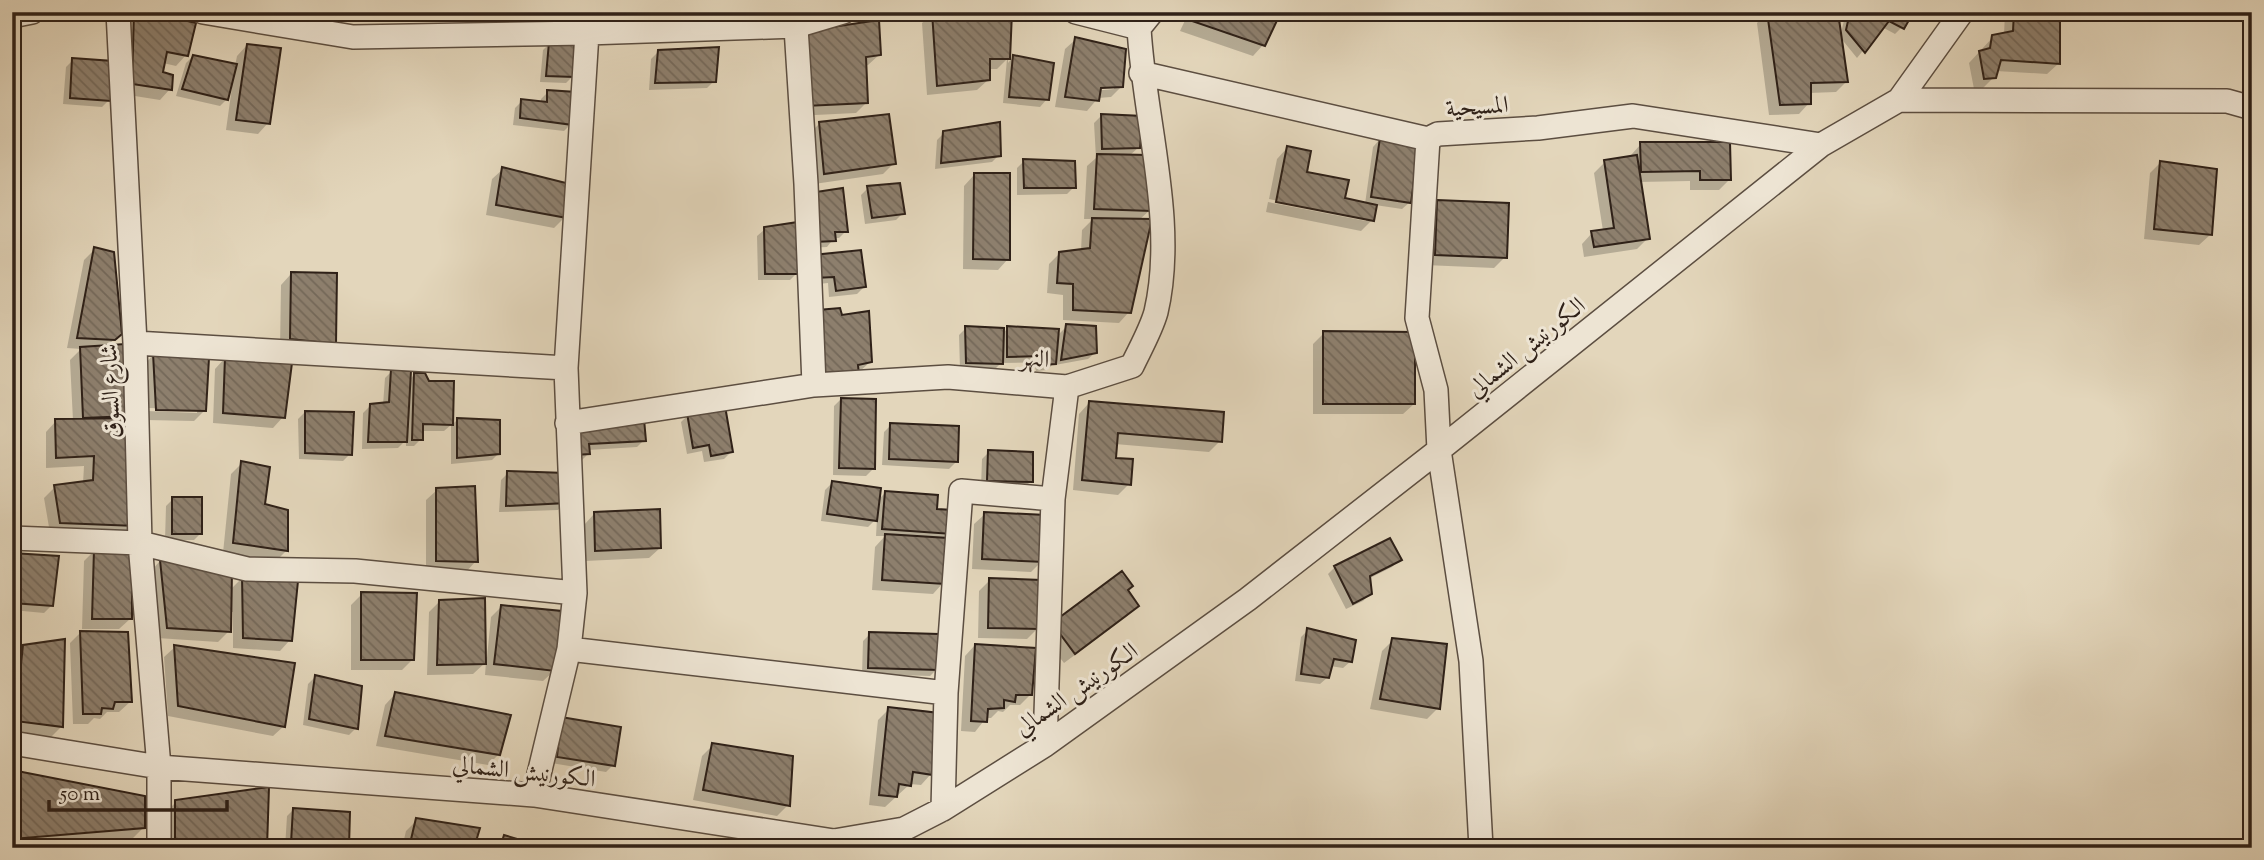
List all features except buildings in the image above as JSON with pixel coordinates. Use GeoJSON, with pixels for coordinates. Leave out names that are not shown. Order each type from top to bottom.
{"type":"FeatureCollection","features":[{"type":"Feature","properties":{"kind":"street"},"geometry":{"type":"LineString","coordinates":[[12,16],[32,12]]}},
{"type":"Feature","properties":{"kind":"street","name":"شارع السوق"},"geometry":{"type":"LineString","coordinates":[[118,12],[135,343],[140,543],[159,767],[159,848]]}},
{"type":"Feature","properties":{"kind":"street"},"geometry":{"type":"LineString","coordinates":[[203,12],[353,37],[587,33],[795,19],[843,12]]}},
{"type":"Feature","properties":{"kind":"street"},"geometry":{"type":"LineString","coordinates":[[1076,12],[1145,20]]}},
{"type":"Feature","properties":{"kind":"street","name":"الكورنيش الشمالي"},"geometry":{"type":"LineString","coordinates":[[12,743],[159,767],[534,795],[834,841],[904,830],[943,809],[1045,745],[1248,599],[1821,145],[1899,100],[1962,12]]}},
{"type":"Feature","properties":{"kind":"street"},"geometry":{"type":"LineString","coordinates":[[795,19],[806,184],[814,386]]}},
{"type":"Feature","properties":{"kind":"street","name":"النهر"},"geometry":{"type":"LineString","coordinates":[[568,423],[814,386],[948,377],[1067,387],[1132,366],[1155,314],[1164,261],[1154,150],[1141,74],[1145,20]]}},
{"type":"Feature","properties":{"kind":"street"},"geometry":{"type":"LineString","coordinates":[[534,795],[569,649],[575,593],[566,368],[587,33]]}},
{"type":"Feature","properties":{"kind":"street","name":"المسيحية"},"geometry":{"type":"LineString","coordinates":[[1141,74],[1428,139],[1438,134],[1538,128],[1633,116],[1821,145]]}},
{"type":"Feature","properties":{"kind":"street"},"geometry":{"type":"LineString","coordinates":[[1899,100],[2227,101],[2252,108]]}},
{"type":"Feature","properties":{"kind":"street"},"geometry":{"type":"LineString","coordinates":[[1428,139],[1417,318],[1436,390],[1439,450],[1471,661],[1481,848]]}},
{"type":"Feature","properties":{"kind":"street"},"geometry":{"type":"LineString","coordinates":[[135,343],[566,368]]}},
{"type":"Feature","properties":{"kind":"street"},"geometry":{"type":"LineString","coordinates":[[1045,745],[1053,499],[1067,387]]}},
{"type":"Feature","properties":{"kind":"street"},"geometry":{"type":"LineString","coordinates":[[943,809],[946,693],[961,491],[1053,499]]}},
{"type":"Feature","properties":{"kind":"street"},"geometry":{"type":"LineString","coordinates":[[12,538],[140,543],[247,569],[355,571],[575,593]]}},
{"type":"Feature","properties":{"kind":"street"},"geometry":{"type":"LineString","coordinates":[[569,649],[946,693]]}}]}
